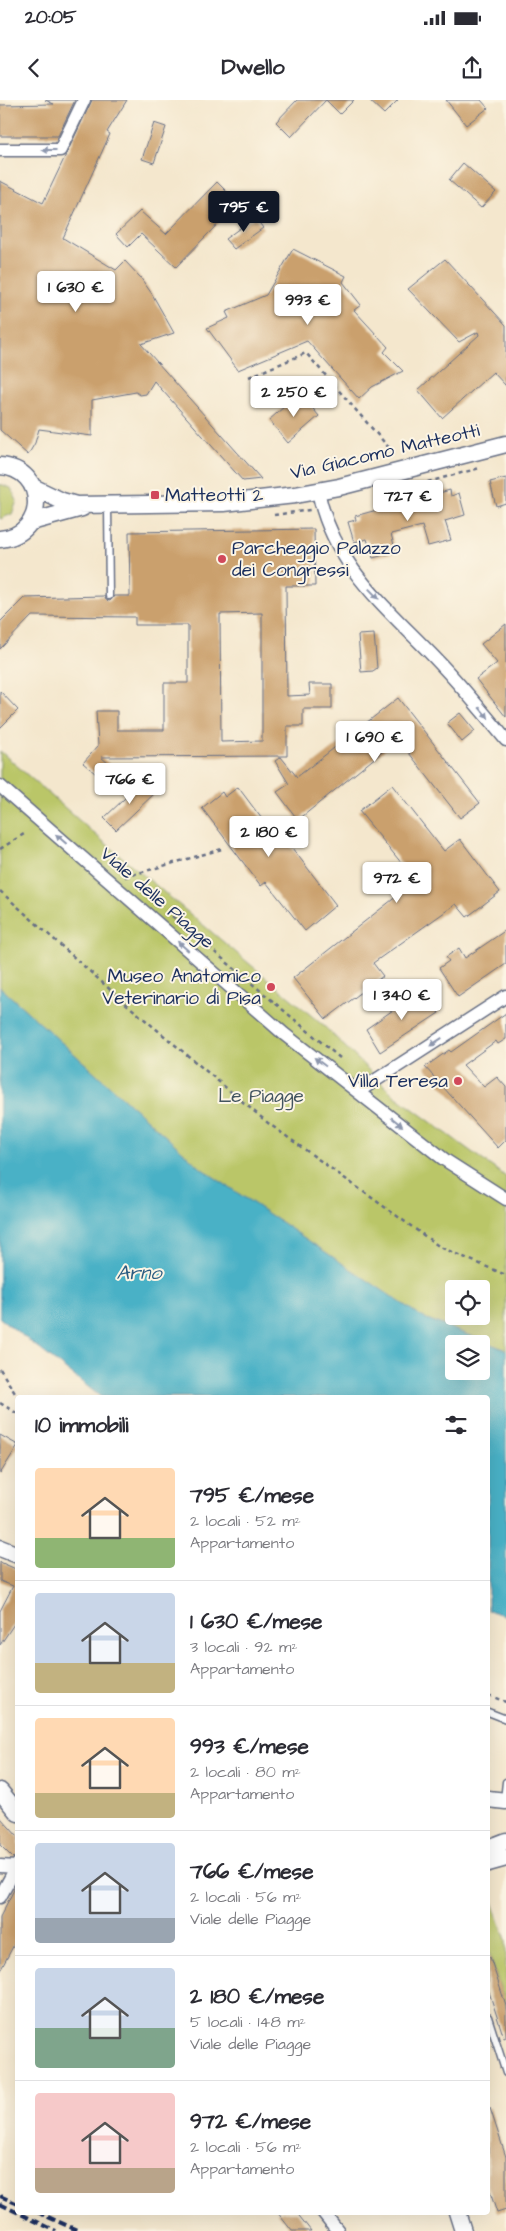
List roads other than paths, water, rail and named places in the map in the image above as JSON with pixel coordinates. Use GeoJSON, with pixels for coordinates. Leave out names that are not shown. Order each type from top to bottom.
{"type":"FeatureCollection","features":[{"type":"Feature","properties":{"kind":"main road","name":"Via Giacomo Matteotti"},"geometry":{"type":"LineString","coordinates":[[0,466],[11,468],[21,473],[32,487],[62,501],[76,505],[224,503],[318,491],[402,472],[506,444]]}},
{"type":"Feature","properties":{"kind":"main road"},"geometry":{"type":"LineString","coordinates":[[31,522],[36,504],[32,487]]}},
{"type":"Feature","properties":{"kind":"main road","name":"Via Giacomo Matteotti"},"geometry":{"type":"LineString","coordinates":[[0,539],[18,534],[31,522],[101,505]]}},
{"type":"Feature","properties":{"kind":"main road"},"geometry":{"type":"LineString","coordinates":[[0,1548],[15,1554]]}},
{"type":"Feature","properties":{"kind":"main road"},"geometry":{"type":"LineString","coordinates":[[0,1791],[15,1809]]}},
{"type":"Feature","properties":{"kind":"main road"},"geometry":{"type":"LineString","coordinates":[[490,1799],[505,1801]]}},
{"type":"Feature","properties":{"kind":"main road"},"geometry":{"type":"LineString","coordinates":[[490,1847],[506,1841]]}},
{"type":"Feature","properties":{"kind":"main road"},"geometry":{"type":"LineString","coordinates":[[490,1862],[506,1858]]}},
{"type":"Feature","properties":{"kind":"main road"},"geometry":{"type":"LineString","coordinates":[[458,2215],[463,2231]]}},
{"type":"Feature","properties":{"kind":"street"},"geometry":{"type":"LineString","coordinates":[[0,150],[60,150],[84,100]]}},
{"type":"Feature","properties":{"kind":"street"},"geometry":{"type":"LineString","coordinates":[[318,491],[330,533],[354,573],[459,684],[506,740]]}},
{"type":"Feature","properties":{"kind":"street","name":"Viale delle Piagge"},"geometry":{"type":"LineString","coordinates":[[0,786],[284,1034],[445,1160],[506,1199]]}},
{"type":"Feature","properties":{"kind":"street"},"geometry":{"type":"LineString","coordinates":[[359,1091],[506,996]]}},
{"type":"Feature","properties":{"kind":"street"},"geometry":{"type":"LineString","coordinates":[[0,1866],[15,1866]]}},
{"type":"Feature","properties":{"kind":"street"},"geometry":{"type":"LineString","coordinates":[[0,1898],[15,1870]]}},
{"type":"Feature","properties":{"kind":"street"},"geometry":{"type":"LineString","coordinates":[[325,2215],[338,2231]]}},
{"type":"Feature","properties":{"kind":"lane"},"geometry":{"type":"LineString","coordinates":[[101,505],[109,596]]}},
{"type":"Feature","properties":{"kind":"lane"},"geometry":{"type":"LineString","coordinates":[[490,1713],[506,1718]]}},
{"type":"Feature","properties":{"kind":"lane"},"geometry":{"type":"LineString","coordinates":[[505,1801],[506,1782]]}},
{"type":"Feature","properties":{"kind":"lane"},"geometry":{"type":"LineString","coordinates":[[490,2023],[506,2073]]}},
{"type":"Feature","properties":{"kind":"water","name":"Arno"},"geometry":{"type":"Polygon","coordinates":[[[0,987],[202,1169],[422,1317],[468,1335],[445,1335],[445,1380],[490,1380],[490,1344],[506,1350],[506,1616],[490,1611],[490,1395],[98,1395],[0,1318],[0,987]]]}},
{"type":"Feature","properties":{"kind":"railway"},"geometry":{"type":"LineString","coordinates":[[0,2196],[15,2203]]}},
{"type":"Feature","properties":{"kind":"railway"},"geometry":{"type":"LineString","coordinates":[[0,2204],[15,2211]]}},
{"type":"Feature","properties":{"kind":"railway"},"geometry":{"type":"LineString","coordinates":[[23,2215],[56,2231]]}},
{"type":"Feature","properties":{"kind":"railway"},"geometry":{"type":"LineString","coordinates":[[44,2215],[79,2231]]}},
{"type":"Feature","properties":{"kind":"place","name":"Matteotti 2"},"geometry":{"type":"Point","coordinates":[155,495]}},
{"type":"Feature","properties":{"kind":"place","name":"Parcheggio Palazzo dei Congressi"},"geometry":{"type":"Point","coordinates":[222,559]}},
{"type":"Feature","properties":{"kind":"place","name":"Museo Anatomico Veterinario di Pisa"},"geometry":{"type":"Point","coordinates":[271,987]}},
{"type":"Feature","properties":{"kind":"place","name":"Villa Teresa"},"geometry":{"type":"Point","coordinates":[458,1081]}},
{"type":"Feature","properties":{"kind":"park label","name":"Le Piagge"},"geometry":{"type":"Point","coordinates":[261,1096]}}]}
